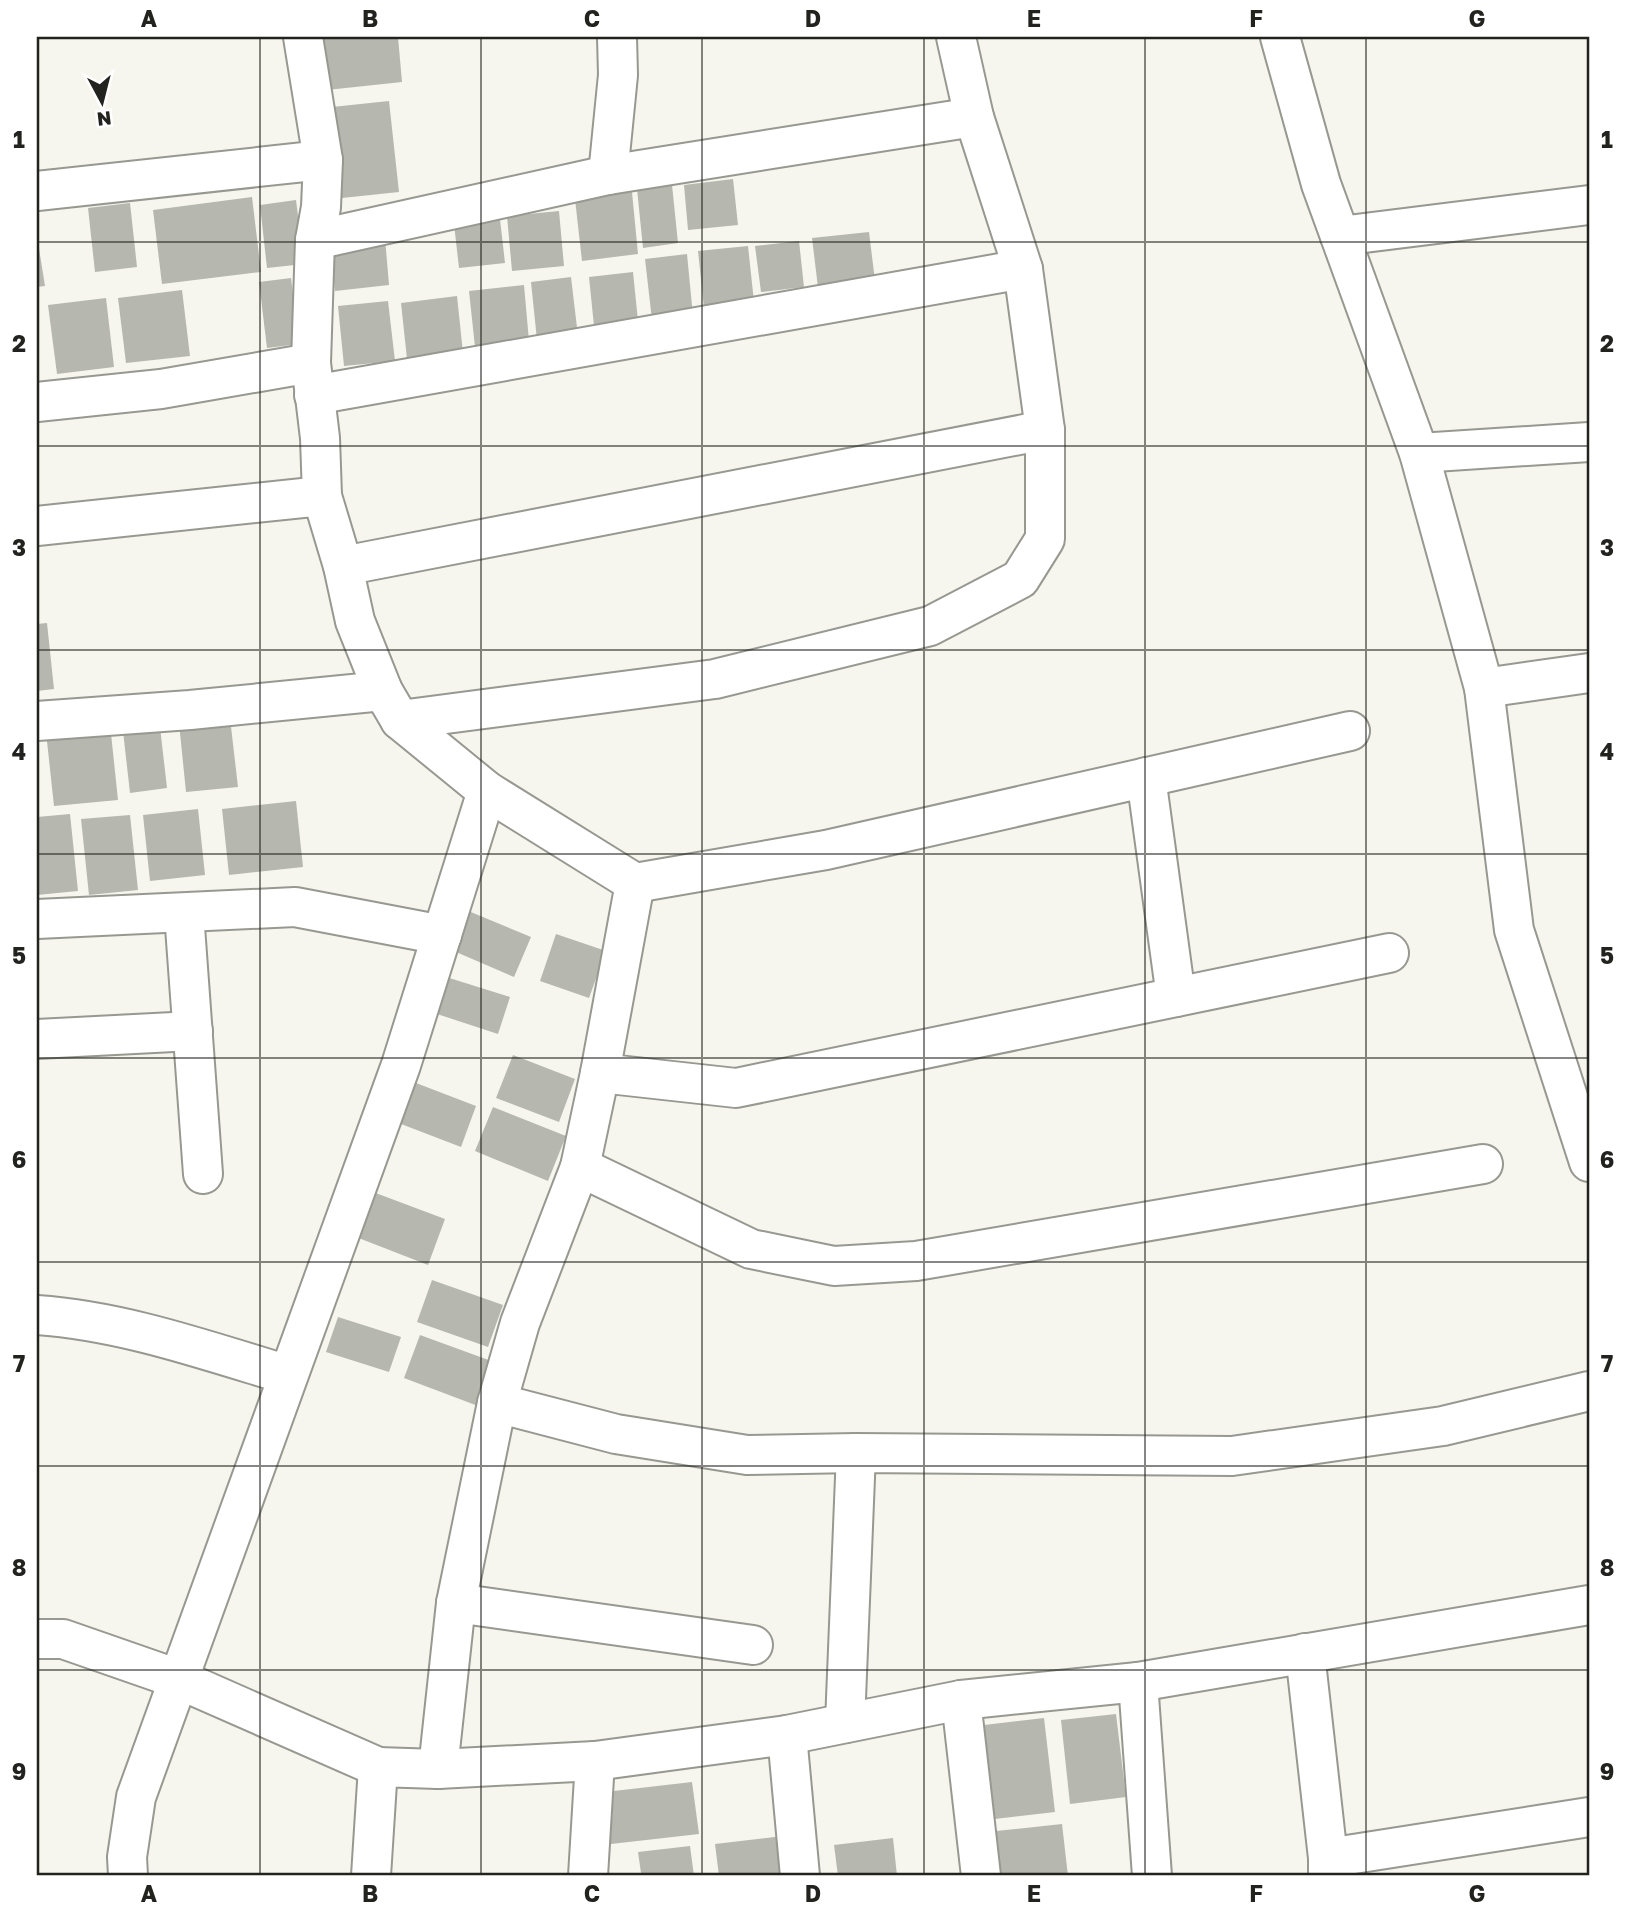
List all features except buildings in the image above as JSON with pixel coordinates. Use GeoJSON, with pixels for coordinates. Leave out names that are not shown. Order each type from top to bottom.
{"type":"FeatureCollection","features":[{"type":"Feature","properties":{"kind":"street"},"geometry":{"type":"LineString","coordinates":[[303,37],[323,160],[321,207],[315,240],[313,379],[320,438],[322,496],[343,566],[355,621],[391,706],[487,791],[635,883],[826,850],[1350,731]]}},
{"type":"Feature","properties":{"kind":"street"},"geometry":{"type":"LineString","coordinates":[[608,175],[618,75],[617,37]]}},
{"type":"Feature","properties":{"kind":"street"},"geometry":{"type":"LineString","coordinates":[[37,721],[190,710],[391,706],[715,679],[930,626],[1020,579],[1045,539],[1045,430],[1023,269],[974,117],[956,37]]}},
{"type":"Feature","properties":{"kind":"street"},"geometry":{"type":"LineString","coordinates":[[1288,38],[1321,184],[1419,453],[1485,688],[1514,930],[1589,1162]]}},
{"type":"Feature","properties":{"kind":"street"},"geometry":{"type":"LineString","coordinates":[[315,240],[608,175],[974,117]]}},
{"type":"Feature","properties":{"kind":"street"},"geometry":{"type":"LineString","coordinates":[[37,191],[323,160]]}},
{"type":"Feature","properties":{"kind":"street"},"geometry":{"type":"LineString","coordinates":[[1340,236],[1589,205]]}},
{"type":"Feature","properties":{"kind":"street"},"geometry":{"type":"LineString","coordinates":[[37,402],[161,389],[313,379],[1023,269]]}},
{"type":"Feature","properties":{"kind":"street"},"geometry":{"type":"LineString","coordinates":[[343,566],[1045,430]]}},
{"type":"Feature","properties":{"kind":"street"},"geometry":{"type":"LineString","coordinates":[[1419,453],[1589,442]]}},
{"type":"Feature","properties":{"kind":"street"},"geometry":{"type":"LineString","coordinates":[[37,526],[322,496]]}},
{"type":"Feature","properties":{"kind":"street"},"geometry":{"type":"LineString","coordinates":[[1485,688],[1589,673]]}},
{"type":"Feature","properties":{"kind":"street"},"geometry":{"type":"LineString","coordinates":[[1146,777],[1176,997]]}},
{"type":"Feature","properties":{"kind":"street"},"geometry":{"type":"LineString","coordinates":[[128,1876],[127,1857],[136,1797],[401,1065],[487,791]]}},
{"type":"Feature","properties":{"kind":"street"},"geometry":{"type":"LineString","coordinates":[[438,1769],[456,1603],[497,1403],[520,1323],[580,1167],[635,883]]}},
{"type":"Feature","properties":{"kind":"street"},"geometry":{"type":"LineString","coordinates":[[37,919],[295,907],[442,935]]}},
{"type":"Feature","properties":{"kind":"street"},"geometry":{"type":"LineString","coordinates":[[184,913],[203,1174]]}},
{"type":"Feature","properties":{"kind":"street"},"geometry":{"type":"LineString","coordinates":[[600,1073],[736,1088],[1389,953]]}},
{"type":"Feature","properties":{"kind":"street"},"geometry":{"type":"LineString","coordinates":[[37,1039],[192,1031]]}},
{"type":"Feature","properties":{"kind":"street"},"geometry":{"type":"LineString","coordinates":[[580,1167],[751,1249],[834,1266],[916,1261],[1483,1164]]}},
{"type":"Feature","properties":{"kind":"street"},"geometry":{"type":"LineString","coordinates":[[37,1315],[135,1329],[288,1375]]}},
{"type":"Feature","properties":{"kind":"street"},"geometry":{"type":"LineString","coordinates":[[497,1403],[616,1434],[747,1455],[1231,1455],[1443,1426],[1589,1391]]}},
{"type":"Feature","properties":{"kind":"street"},"geometry":{"type":"LineString","coordinates":[[845,1723],[856,1453]]}},
{"type":"Feature","properties":{"kind":"street"},"geometry":{"type":"LineString","coordinates":[[456,1603],[753,1645]]}},
{"type":"Feature","properties":{"kind":"street"},"geometry":{"type":"LineString","coordinates":[[37,1639],[63,1639],[178,1679],[378,1767],[438,1769],[595,1761],[787,1735],[961,1700],[1138,1682],[1589,1605]]}},
{"type":"Feature","properties":{"kind":"street"},"geometry":{"type":"LineString","coordinates":[[1305,1653],[1328,1867],[1589,1817]]}},
{"type":"Feature","properties":{"kind":"street"},"geometry":{"type":"LineString","coordinates":[[1138,1682],[1152,1876]]}},
{"type":"Feature","properties":{"kind":"street"},"geometry":{"type":"LineString","coordinates":[[961,1700],[981,1876]]}},
{"type":"Feature","properties":{"kind":"street"},"geometry":{"type":"LineString","coordinates":[[787,1735],[800,1876]]}},
{"type":"Feature","properties":{"kind":"street"},"geometry":{"type":"LineString","coordinates":[[588,1876],[595,1761]]}},
{"type":"Feature","properties":{"kind":"street"},"geometry":{"type":"LineString","coordinates":[[371,1876],[378,1767]]}}]}
